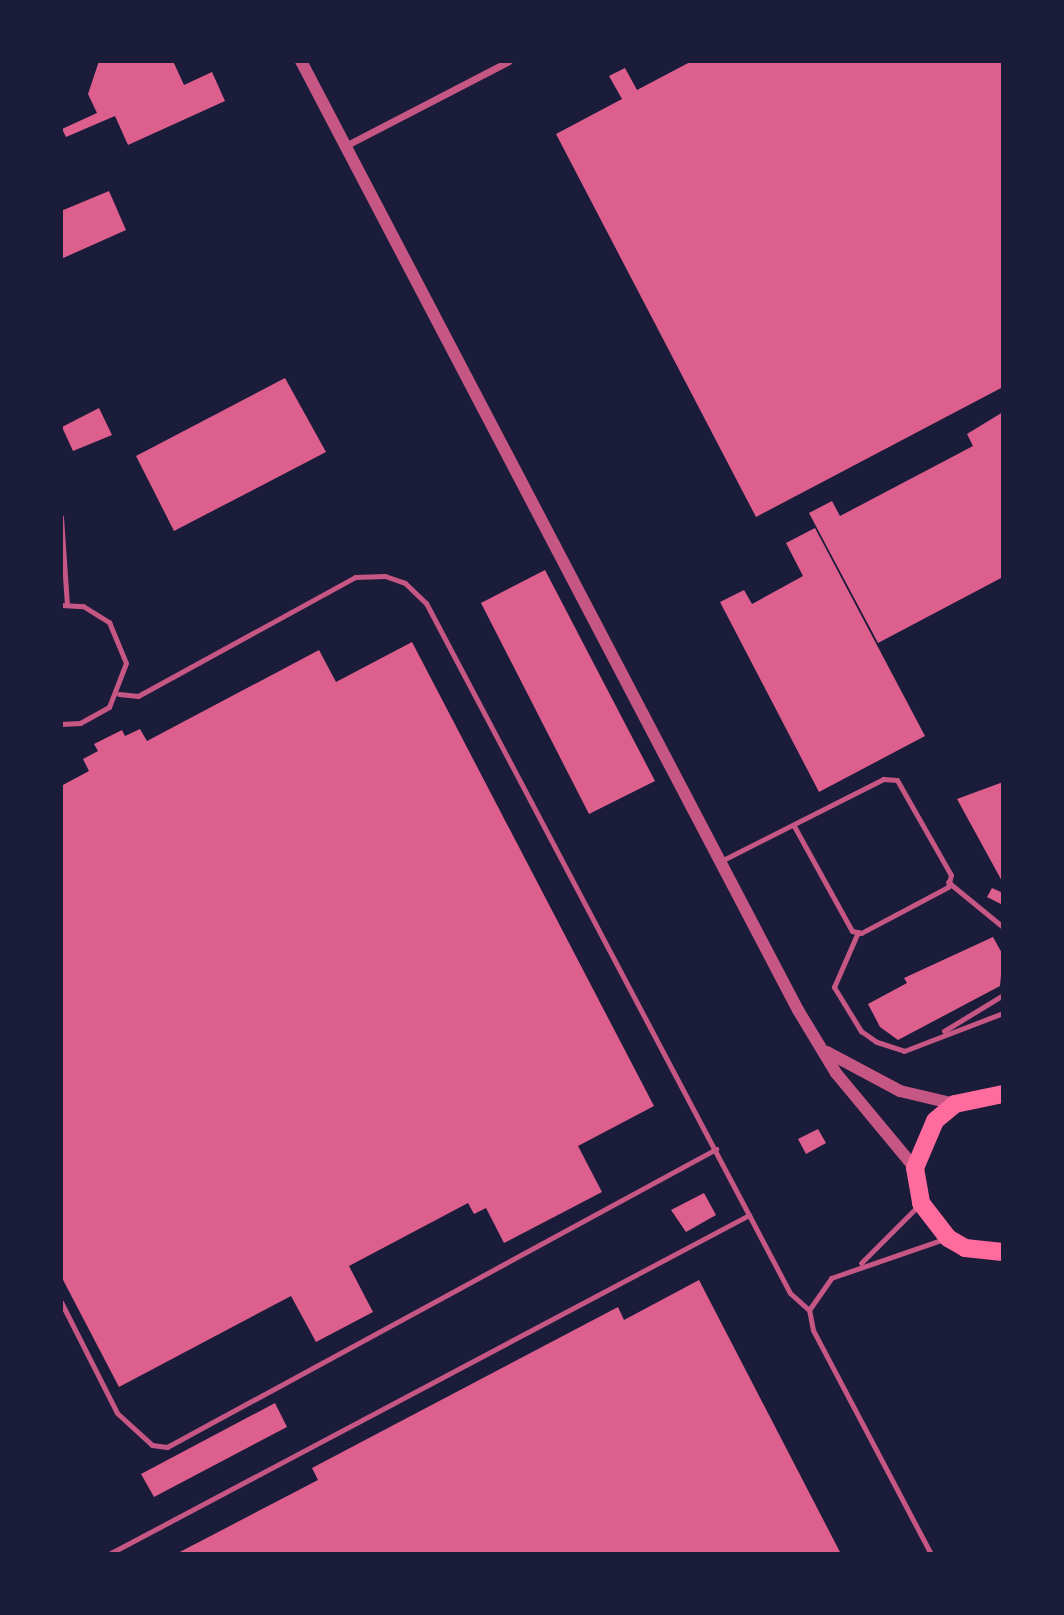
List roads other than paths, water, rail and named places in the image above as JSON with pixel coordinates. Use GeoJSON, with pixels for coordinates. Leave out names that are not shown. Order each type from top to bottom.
{"type":"FeatureCollection","features":[{"type":"Feature","properties":{"kind":"main road"},"geometry":{"type":"LineString","coordinates":[[998,1256],[948,1238],[921,1203],[915,1168],[928,1132],[955,1104],[1003,1094]]}},
{"type":"Feature","properties":{"kind":"street"},"geometry":{"type":"LineString","coordinates":[[301,61],[721,861],[823,1049],[915,1168]]}},
{"type":"Feature","properties":{"kind":"street"},"geometry":{"type":"LineString","coordinates":[[347,145],[509,61]]}},
{"type":"Feature","properties":{"kind":"street"},"geometry":{"type":"LineString","coordinates":[[823,1049],[900,1091],[955,1104]]}},
{"type":"Feature","properties":{"kind":"lane"},"geometry":{"type":"LineString","coordinates":[[61,517],[64,604],[97,612],[118,634],[126,663],[119,694],[96,717],[61,724]]}},
{"type":"Feature","properties":{"kind":"lane"},"geometry":{"type":"LineString","coordinates":[[119,694],[138,695],[355,577],[385,576],[405,583],[426,603],[790,1293],[809,1310],[813,1330],[931,1554]]}},
{"type":"Feature","properties":{"kind":"lane"},"geometry":{"type":"LineString","coordinates":[[721,861],[883,779],[897,780],[951,875],[948,883],[858,932],[834,987],[861,1031],[904,1051],[944,1031],[1003,995]]}},
{"type":"Feature","properties":{"kind":"lane"},"geometry":{"type":"LineString","coordinates":[[794,826],[858,932]]}},
{"type":"Feature","properties":{"kind":"lane"},"geometry":{"type":"LineString","coordinates":[[948,883],[1003,927]]}},
{"type":"Feature","properties":{"kind":"lane"},"geometry":{"type":"LineString","coordinates":[[944,1031],[961,1034],[1003,1013]]}},
{"type":"Feature","properties":{"kind":"lane"},"geometry":{"type":"LineString","coordinates":[[61,1302],[123,1421],[152,1445],[167,1447],[716,1149]]}},
{"type":"Feature","properties":{"kind":"lane"},"geometry":{"type":"LineString","coordinates":[[809,1310],[826,1283],[861,1263],[921,1203]]}},
{"type":"Feature","properties":{"kind":"lane"},"geometry":{"type":"LineString","coordinates":[[109,1554],[749,1215]]}},
{"type":"Feature","properties":{"kind":"lane"},"geometry":{"type":"LineString","coordinates":[[861,1263],[881,1263],[948,1238]]}}]}
